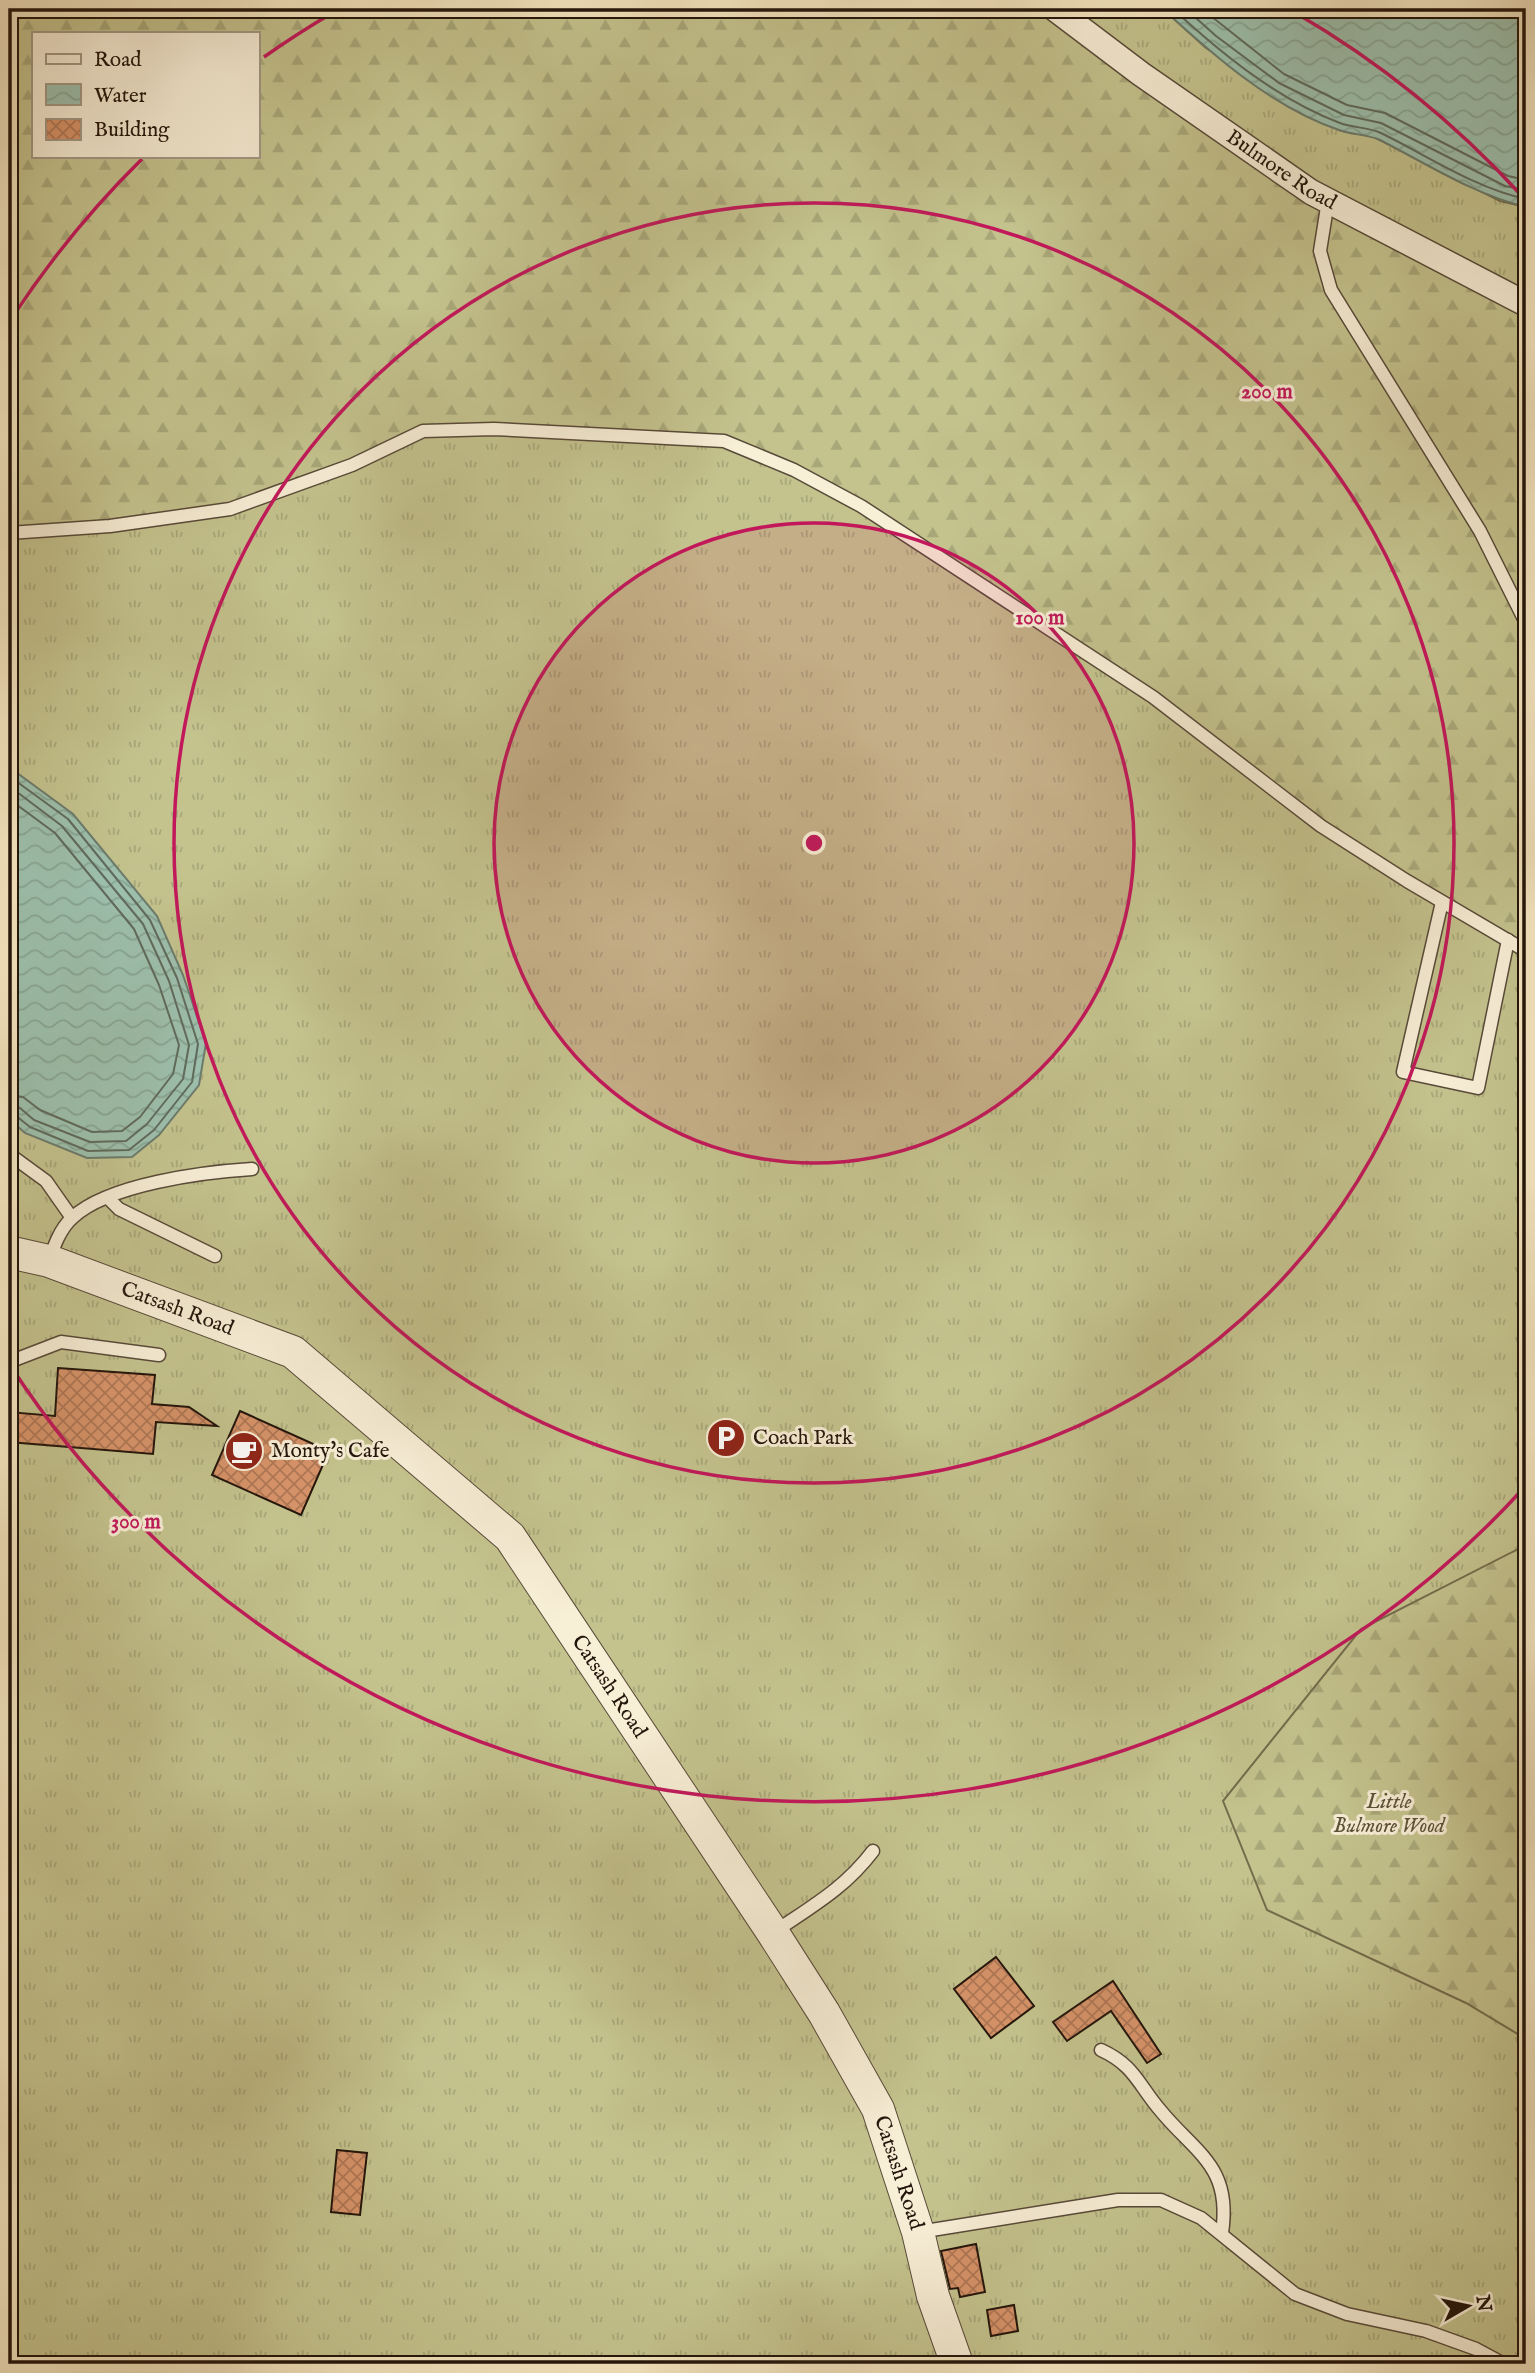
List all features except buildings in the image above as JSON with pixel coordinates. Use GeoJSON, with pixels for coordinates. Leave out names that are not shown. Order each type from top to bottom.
{"type":"FeatureCollection","features":[{"type":"Feature","properties":{"kind":"street","name":"Bulmore Road"},"geometry":{"type":"LineString","coordinates":[[1055,9],[1141,74],[1328,201],[1526,304]]}},
{"type":"Feature","properties":{"kind":"street","name":"Catsash Road"},"geometry":{"type":"LineString","coordinates":[[9,1252],[49,1261],[293,1352],[510,1537],[773,1933],[824,2013],[878,2109],[919,2232],[933,2297],[957,2364]]}},
{"type":"Feature","properties":{"kind":"lane"},"geometry":{"type":"LineString","coordinates":[[1328,201],[1320,251],[1331,290],[1480,531],[1526,624]]}},
{"type":"Feature","properties":{"kind":"lane"},"geometry":{"type":"LineString","coordinates":[[9,533],[110,526],[230,509],[352,465],[423,431],[494,429],[724,440],[794,470],[861,506],[1153,697],[1321,826],[1526,951]]}},
{"type":"Feature","properties":{"kind":"lane"},"geometry":{"type":"LineString","coordinates":[[1442,902],[1403,1072],[1478,1088],[1508,940]]}},
{"type":"Feature","properties":{"kind":"lane"},"geometry":{"type":"LineString","coordinates":[[9,1154],[46,1181],[72,1218]]}},
{"type":"Feature","properties":{"kind":"lane"},"geometry":{"type":"LineString","coordinates":[[49,1261],[61,1233],[72,1218],[108,1198],[194,1173],[252,1169]]}},
{"type":"Feature","properties":{"kind":"lane"},"geometry":{"type":"LineString","coordinates":[[108,1198],[119,1209],[215,1255]]}},
{"type":"Feature","properties":{"kind":"lane"},"geometry":{"type":"LineString","coordinates":[[12,1358],[61,1342],[159,1355]]}},
{"type":"Feature","properties":{"kind":"lane"},"geometry":{"type":"LineString","coordinates":[[773,1933],[845,1883],[873,1851]]}},
{"type":"Feature","properties":{"kind":"lane"},"geometry":{"type":"LineString","coordinates":[[1101,2050],[1120,2059],[1142,2082],[1158,2109],[1206,2158],[1219,2183],[1226,2208],[1222,2233]]}},
{"type":"Feature","properties":{"kind":"lane"},"geometry":{"type":"LineString","coordinates":[[919,2232],[1129,2200],[1161,2200],[1201,2218],[1296,2294],[1347,2314],[1426,2332],[1476,2349],[1504,2364]]}},
{"type":"Feature","properties":{"kind":"green space"},"geometry":{"type":"Polygon","coordinates":[[[9,9],[1055,9],[1311,192],[1526,304],[1526,951],[1407,881],[1153,697],[861,506],[725,441],[423,431],[230,509],[9,533],[9,9]]]}},
{"type":"Feature","properties":{"kind":"green space"},"geometry":{"type":"Polygon","coordinates":[[[1055,9],[1163,9],[1206,48],[1339,130],[1374,137],[1500,201],[1526,207],[1526,304],[1311,192],[1055,9]]]}},
{"type":"Feature","properties":{"kind":"green space"},"geometry":{"type":"Polygon","coordinates":[[[423,431],[724,441],[861,506],[1526,952],[1526,2364],[9,2364],[9,533],[423,431]]]}},
{"type":"Feature","properties":{"kind":"green space","name":"Little Bulmore Wood"},"geometry":{"type":"Polygon","coordinates":[[[1526,1545],[1526,2039],[1466,2003],[1267,1910],[1223,1801],[1361,1629],[1526,1545]]]}},
{"type":"Feature","properties":{"kind":"water"},"geometry":{"type":"Polygon","coordinates":[[[1163,9],[1526,9],[1526,207],[1470,187],[1380,140],[1339,130],[1291,108],[1223,62],[1163,9]]]}},
{"type":"Feature","properties":{"kind":"water"},"geometry":{"type":"Polygon","coordinates":[[[9,767],[73,814],[157,916],[183,975],[206,1043],[199,1085],[159,1135],[132,1157],[87,1158],[25,1133],[9,1119],[9,767]]]}},
{"type":"Feature","properties":{"kind":"place","name":"Coach Park"},"geometry":{"type":"Point","coordinates":[726,1438]}},
{"type":"Feature","properties":{"kind":"place","name":"Monty's Cafe"},"geometry":{"type":"Point","coordinates":[244,1451]}}]}
